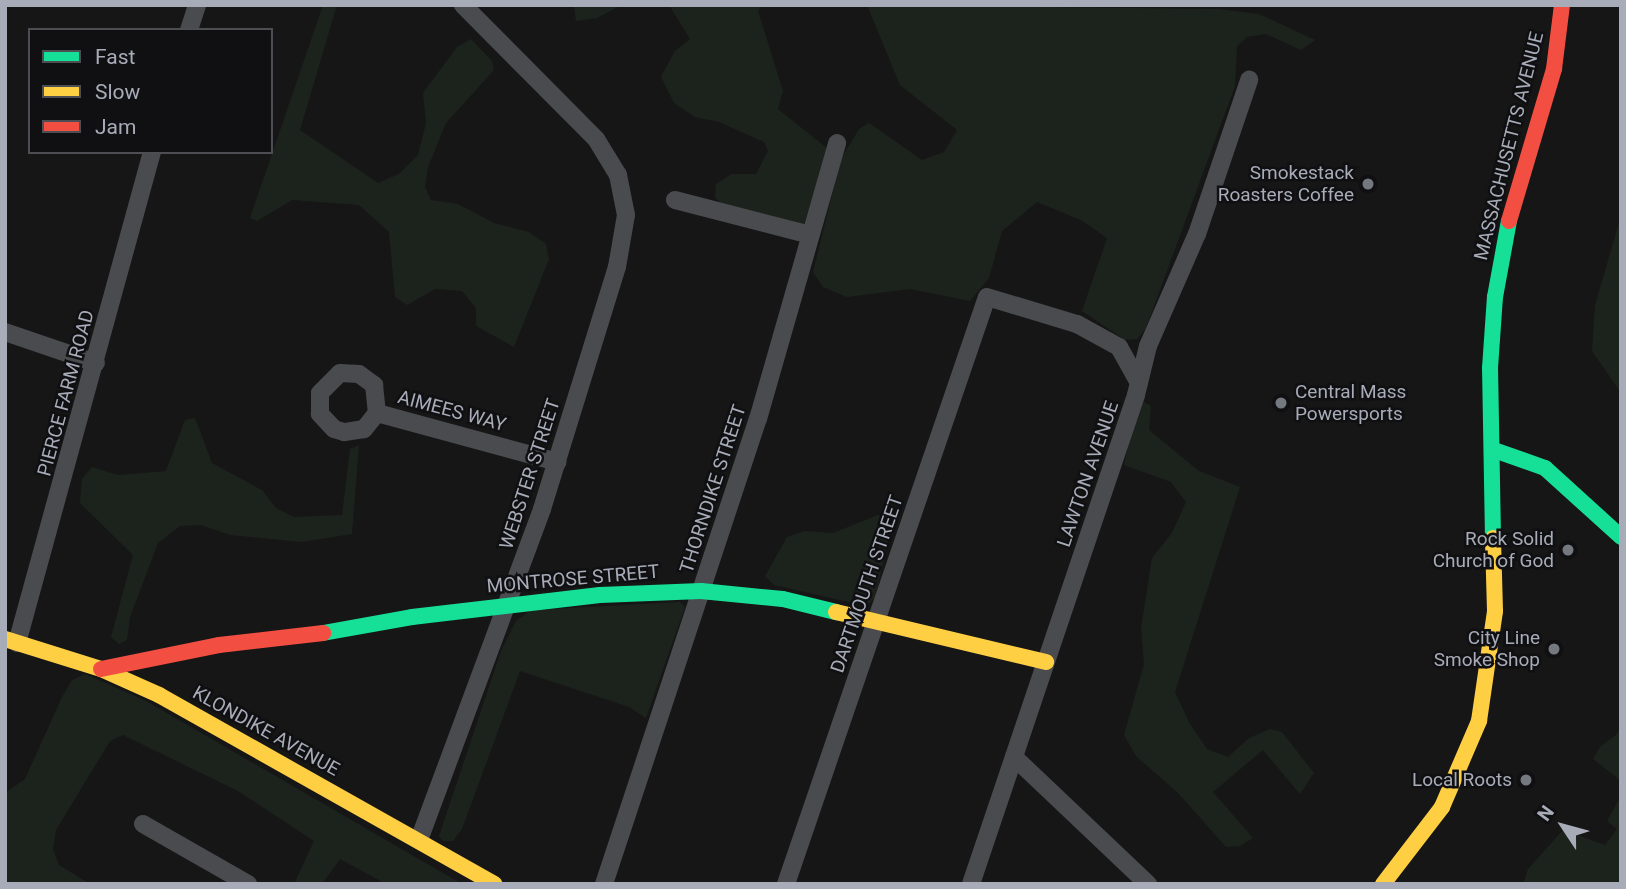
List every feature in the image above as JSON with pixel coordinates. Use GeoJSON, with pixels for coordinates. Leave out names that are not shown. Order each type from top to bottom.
{"type":"FeatureCollection","features":[{"type":"Feature","properties":{"kind":"street"},"geometry":{"type":"LineString","coordinates":[[190,28],[197,5]]}},
{"type":"Feature","properties":{"kind":"street","name":"WEBSTER STREET"},"geometry":{"type":"LineString","coordinates":[[419,840],[557,462],[617,267],[626,215],[618,174],[596,139],[463,5]]}},
{"type":"Feature","properties":{"kind":"street","name":"MASSACHUSETTS AVENUE"},"geometry":{"type":"LineString","coordinates":[[1383,884],[1423,836],[1451,792],[1475,732],[1488,674],[1495,588],[1490,360],[1498,276],[1554,69],[1562,5]]}},
{"type":"Feature","properties":{"kind":"street","name":"LAWTON AVENUE"},"geometry":{"type":"LineString","coordinates":[[971,884],[1139,383],[1148,346],[1196,233],[1249,80]]}},
{"type":"Feature","properties":{"kind":"street","name":"THORNDIKE STREET"},"geometry":{"type":"LineString","coordinates":[[604,884],[777,359],[837,143]]}},
{"type":"Feature","properties":{"kind":"street","name":"PIERCE FARM ROAD"},"geometry":{"type":"LineString","coordinates":[[11,641],[96,363],[151,154]]}},
{"type":"Feature","properties":{"kind":"street"},"geometry":{"type":"LineString","coordinates":[[675,200],[810,235]]}},
{"type":"Feature","properties":{"kind":"street","name":"DARTMOUTH STREET"},"geometry":{"type":"LineString","coordinates":[[786,884],[987,298],[1077,324],[1119,347],[1139,383]]}},
{"type":"Feature","properties":{"kind":"street"},"geometry":{"type":"LineString","coordinates":[[5,332],[96,363]]}},
{"type":"Feature","properties":{"kind":"street","name":"AIMEES WAY"},"geometry":{"type":"LineString","coordinates":[[377,413],[557,462]]}},
{"type":"Feature","properties":{"kind":"street"},"geometry":{"type":"LineString","coordinates":[[1494,450],[1545,468],[1621,537]]}},
{"type":"Feature","properties":{"kind":"street","name":"MONTROSE STREET"},"geometry":{"type":"LineString","coordinates":[[101,668],[507,605],[701,591],[783,598],[1046,662]]}},
{"type":"Feature","properties":{"kind":"street","name":"KLONDIKE AVENUE"},"geometry":{"type":"LineString","coordinates":[[11,641],[101,668],[159,695],[494,884]]}},
{"type":"Feature","properties":{"kind":"street"},"geometry":{"type":"LineString","coordinates":[[159,695],[164,671],[180,654]]}},
{"type":"Feature","properties":{"kind":"street"},"geometry":{"type":"LineString","coordinates":[[1014,757],[1148,884]]}},
{"type":"Feature","properties":{"kind":"street"},"geometry":{"type":"LineString","coordinates":[[143,824],[248,884]]}},
{"type":"Feature","properties":{"kind":"shaded area"},"geometry":{"type":"Polygon","coordinates":[[[323,5],[337,5],[300,130],[378,183],[399,174],[418,155],[426,123],[423,93],[457,47],[471,39],[492,61],[494,70],[446,123],[428,167],[425,187],[431,200],[458,204],[494,223],[529,232],[546,244],[549,259],[514,347],[476,326],[476,308],[462,291],[435,289],[407,305],[395,297],[389,232],[359,205],[292,200],[257,221],[250,218],[323,5]]]}},
{"type":"Feature","properties":{"kind":"shaded area"},"geometry":{"type":"Polygon","coordinates":[[[574,5],[622,5],[597,18],[576,21],[574,5]]]}},
{"type":"Feature","properties":{"kind":"shaded area"},"geometry":{"type":"Polygon","coordinates":[[[669,5],[763,5],[758,11],[783,91],[778,109],[828,149],[803,227],[723,206],[715,197],[716,184],[731,174],[756,174],[768,151],[764,142],[719,122],[695,117],[674,103],[661,77],[675,51],[690,39],[669,5]]]}},
{"type":"Feature","properties":{"kind":"shaded area"},"geometry":{"type":"Polygon","coordinates":[[[867,5],[1218,9],[1259,14],[1315,40],[1301,50],[1266,34],[1247,37],[1237,46],[1235,86],[1146,328],[1137,339],[1125,340],[1082,311],[1107,238],[1081,220],[1037,202],[1002,231],[989,278],[970,301],[910,289],[847,297],[823,287],[813,272],[841,159],[859,129],[869,123],[922,160],[944,152],[957,130],[900,85],[867,5]]]}},
{"type":"Feature","properties":{"kind":"shaded area"},"geometry":{"type":"Polygon","coordinates":[[[1621,216],[1621,393],[1592,351],[1595,305],[1621,216]]]}},
{"type":"Feature","properties":{"kind":"shaded area"},"geometry":{"type":"Polygon","coordinates":[[[1139,399],[1151,406],[1149,430],[1199,471],[1240,487],[1175,692],[1190,724],[1207,749],[1228,757],[1249,738],[1270,729],[1282,732],[1314,773],[1300,794],[1263,750],[1213,792],[1253,838],[1240,846],[1226,847],[1178,793],[1136,756],[1124,735],[1144,664],[1141,628],[1152,558],[1172,533],[1186,502],[1171,482],[1124,465],[1139,399]]]}},
{"type":"Feature","properties":{"kind":"shaded area"},"geometry":{"type":"Polygon","coordinates":[[[195,418],[212,463],[262,490],[276,508],[294,517],[342,515],[350,449],[359,445],[352,534],[301,542],[230,535],[201,525],[180,526],[158,543],[130,617],[127,640],[119,644],[111,637],[133,555],[80,503],[82,479],[92,467],[118,475],[166,471],[185,420],[195,418]]]}},
{"type":"Feature","properties":{"kind":"shaded area"},"geometry":{"type":"Polygon","coordinates":[[[878,515],[893,520],[875,597],[866,606],[774,585],[765,576],[787,537],[805,531],[833,533],[878,515]]]}},
{"type":"Feature","properties":{"kind":"shaded area"},"geometry":{"type":"Polygon","coordinates":[[[680,602],[685,607],[646,718],[629,707],[520,671],[462,829],[453,841],[443,841],[439,836],[501,651],[516,621],[531,610],[680,602]]]}},
{"type":"Feature","properties":{"kind":"shaded area"},"geometry":{"type":"Polygon","coordinates":[[[85,674],[146,701],[462,884],[386,884],[340,859],[322,884],[294,884],[314,841],[238,791],[123,735],[110,741],[56,830],[53,849],[59,865],[90,884],[5,884],[5,793],[25,779],[62,697],[72,680],[85,674]]]}},
{"type":"Feature","properties":{"kind":"shaded area"},"geometry":{"type":"Polygon","coordinates":[[[1621,724],[1621,781],[1593,759],[1600,747],[1617,734],[1621,724]]]}},
{"type":"Feature","properties":{"kind":"shaded area"},"geometry":{"type":"Polygon","coordinates":[[[1621,796],[1621,884],[1523,884],[1528,869],[1563,830],[1605,845],[1617,829],[1607,821],[1621,796]]]}},
{"type":"Feature","properties":{"kind":"traffic: fast"},"geometry":{"type":"LineString","coordinates":[[1493,538],[1490,368],[1495,297],[1509,221]]}},
{"type":"Feature","properties":{"kind":"traffic: fast"},"geometry":{"type":"LineString","coordinates":[[1494,450],[1545,468],[1621,537]]}},
{"type":"Feature","properties":{"kind":"traffic: fast"},"geometry":{"type":"LineString","coordinates":[[323,633],[412,617],[600,595],[701,591],[783,599],[836,612]]}},
{"type":"Feature","properties":{"kind":"traffic: slow"},"geometry":{"type":"LineString","coordinates":[[1383,884],[1442,807],[1479,721],[1495,611],[1493,538]]}},
{"type":"Feature","properties":{"kind":"traffic: slow"},"geometry":{"type":"LineString","coordinates":[[836,612],[1046,662]]}},
{"type":"Feature","properties":{"kind":"traffic: slow"},"geometry":{"type":"LineString","coordinates":[[5,639],[101,669],[159,695],[494,884]]}},
{"type":"Feature","properties":{"kind":"traffic: jam"},"geometry":{"type":"LineString","coordinates":[[1509,221],[1554,69],[1562,5]]}},
{"type":"Feature","properties":{"kind":"traffic: jam"},"geometry":{"type":"LineString","coordinates":[[101,669],[219,645],[323,633]]}},
{"type":"Feature","properties":{"kind":"place","name":"Smokestack Roasters Coffee"},"geometry":{"type":"Point","coordinates":[1368,184]}},
{"type":"Feature","properties":{"kind":"place","name":"Central Mass Powersports"},"geometry":{"type":"Point","coordinates":[1281,403]}},
{"type":"Feature","properties":{"kind":"place","name":"Rock Solid Church of God"},"geometry":{"type":"Point","coordinates":[1568,550]}},
{"type":"Feature","properties":{"kind":"place","name":"City Line Smoke Shop"},"geometry":{"type":"Point","coordinates":[1554,649]}},
{"type":"Feature","properties":{"kind":"place","name":"Local Roots"},"geometry":{"type":"Point","coordinates":[1526,780]}}]}
